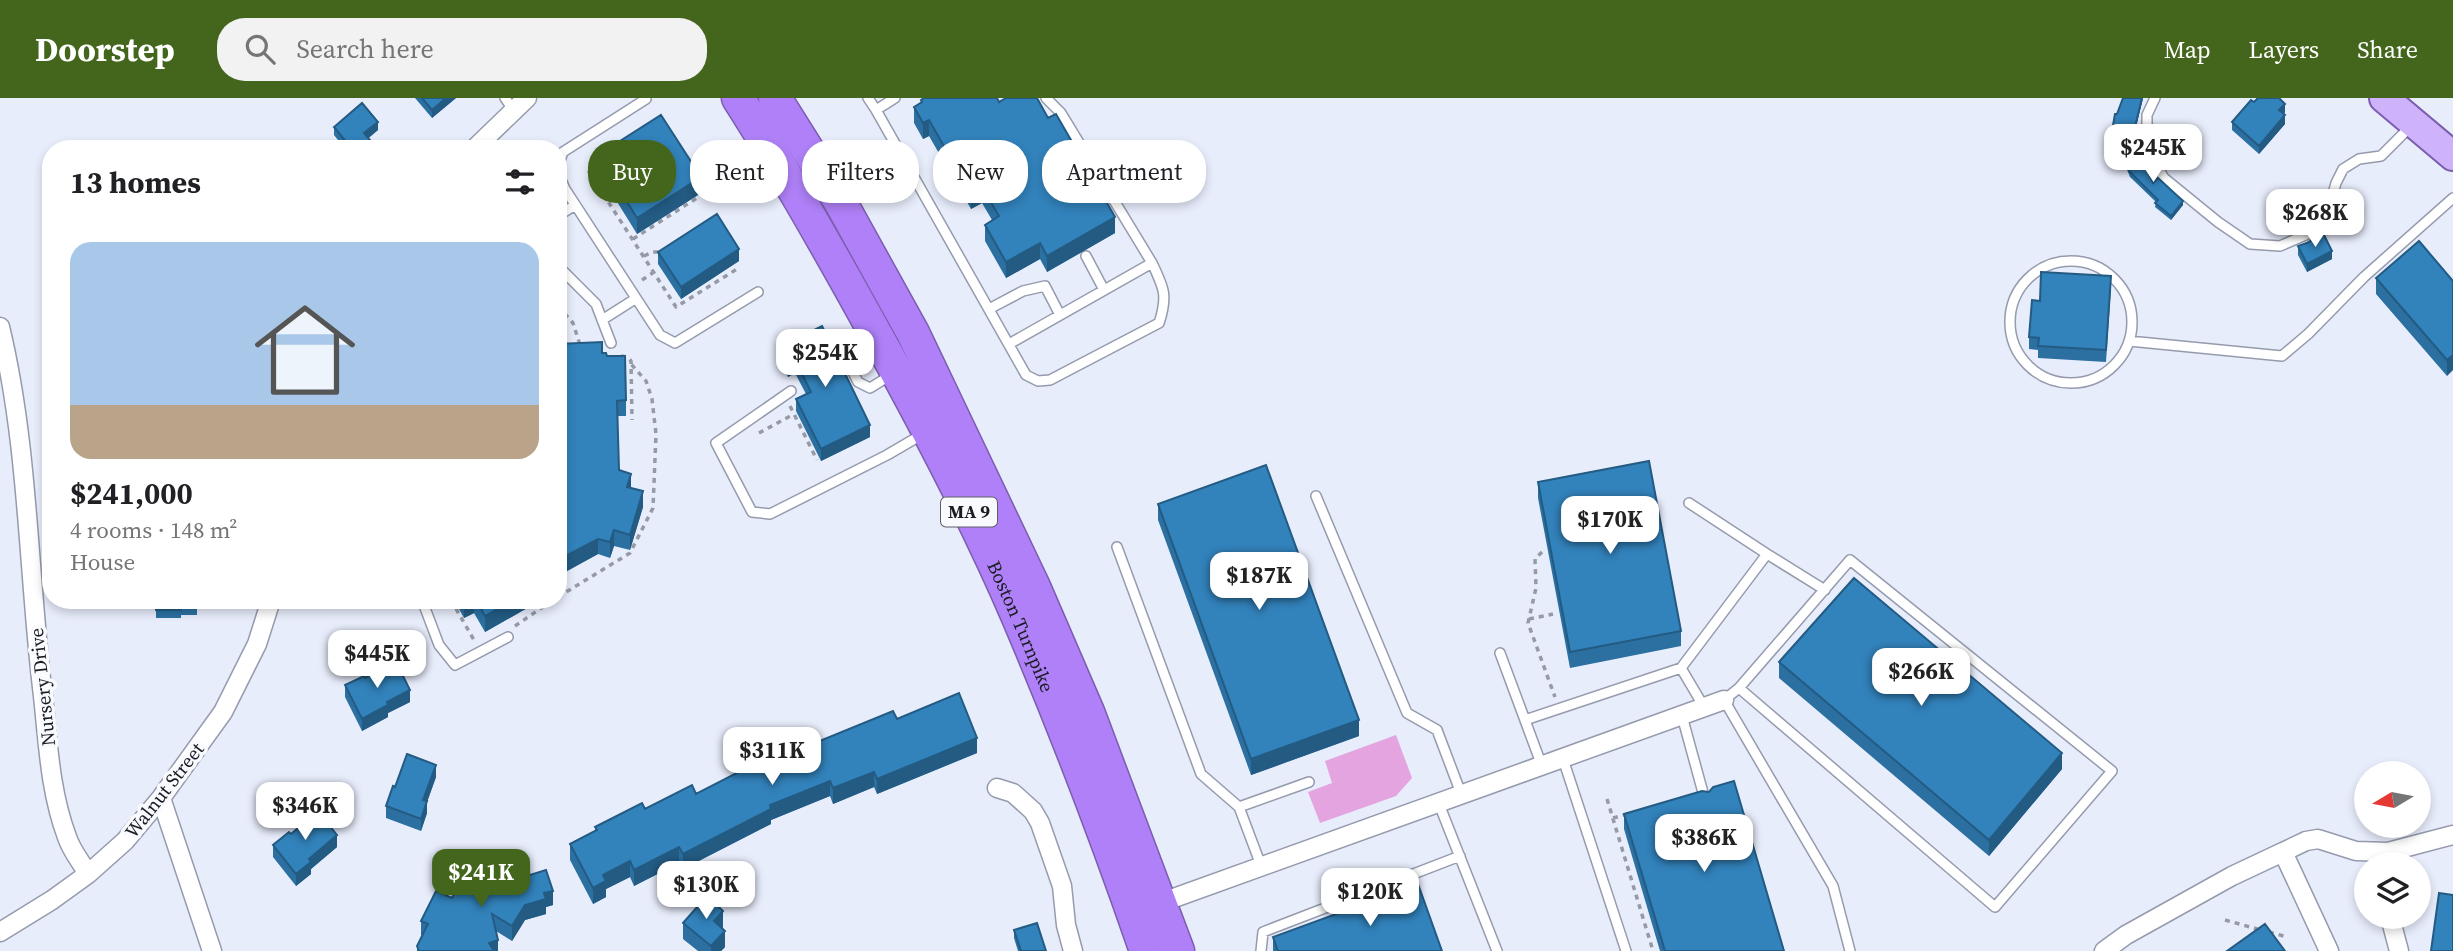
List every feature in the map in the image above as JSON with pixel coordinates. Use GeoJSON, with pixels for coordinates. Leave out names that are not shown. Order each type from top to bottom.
{"type":"FeatureCollection","features":[{"type":"Feature","properties":{"kind":"highway","name":"Boston Turnpike"},"geometry":{"type":"LineString","coordinates":[[738,98],[803,204],[897,372],[1016,614],[1054,705],[1146,951]]}},
{"type":"Feature","properties":{"kind":"highway","name":"Boston Turnpike"},"geometry":{"type":"LineString","coordinates":[[775,98],[841,203],[913,333],[967,444],[1088,712],[1178,951]]}},
{"type":"Feature","properties":{"kind":"main road"},"geometry":{"type":"LineString","coordinates":[[2384,98],[2453,156]]}},
{"type":"Feature","properties":{"kind":"street"},"geometry":{"type":"LineString","coordinates":[[482,140],[515,102]]}},
{"type":"Feature","properties":{"kind":"street","name":"Nursery Drive"},"geometry":{"type":"LineString","coordinates":[[0,327],[9,363],[19,439],[38,662],[55,794],[67,839],[88,874]]}},
{"type":"Feature","properties":{"kind":"street","name":"Walnut Street"},"geometry":{"type":"LineString","coordinates":[[0,932],[88,874],[125,841],[161,798],[223,712],[257,644],[268,609]]}},
{"type":"Feature","properties":{"kind":"street"},"geometry":{"type":"LineString","coordinates":[[1160,904],[1724,700]]}},
{"type":"Feature","properties":{"kind":"street"},"geometry":{"type":"LineString","coordinates":[[997,788],[1013,793],[1034,811],[1040,823],[1062,886],[1066,925],[1073,951]]}},
{"type":"Feature","properties":{"kind":"street"},"geometry":{"type":"LineString","coordinates":[[161,798],[212,951]]}},
{"type":"Feature","properties":{"kind":"street"},"geometry":{"type":"LineString","coordinates":[[2405,852],[2453,835]]}},
{"type":"Feature","properties":{"kind":"street"},"geometry":{"type":"LineString","coordinates":[[2104,951],[2126,935],[2232,876],[2306,841],[2318,839],[2361,852]]}},
{"type":"Feature","properties":{"kind":"street"},"geometry":{"type":"LineString","coordinates":[[2283,852],[2329,951]]}},
{"type":"Feature","properties":{"kind":"street"},"geometry":{"type":"LineString","coordinates":[[2393,929],[2399,951]]}},
{"type":"Feature","properties":{"kind":"lane"},"geometry":{"type":"LineString","coordinates":[[868,98],[1026,375],[1038,381],[1050,380],[1159,323],[1165,306],[1164,289],[1152,263],[1061,113],[1046,98]]}},
{"type":"Feature","properties":{"kind":"lane"},"geometry":{"type":"LineString","coordinates":[[876,110],[895,98]]}},
{"type":"Feature","properties":{"kind":"lane"},"geometry":{"type":"LineString","coordinates":[[2155,98],[2147,115],[2147,151],[2164,178],[2250,244],[2280,246],[2311,233],[2327,215],[2343,169],[2360,159],[2381,156],[2415,123]]}},
{"type":"Feature","properties":{"kind":"lane"},"geometry":{"type":"LineString","coordinates":[[567,149],[646,99]]}},
{"type":"Feature","properties":{"kind":"lane"},"geometry":{"type":"LineString","coordinates":[[567,190],[660,335],[675,343],[758,292]]}},
{"type":"Feature","properties":{"kind":"lane"},"geometry":{"type":"LineString","coordinates":[[2129,341],[2282,356],[2308,334],[2364,277],[2453,198]]}},
{"type":"Feature","properties":{"kind":"lane"},"geometry":{"type":"LineString","coordinates":[[567,210],[575,205]]}},
{"type":"Feature","properties":{"kind":"lane"},"geometry":{"type":"LineString","coordinates":[[1086,256],[1104,290]]}},
{"type":"Feature","properties":{"kind":"lane"},"geometry":{"type":"LineString","coordinates":[[2061,261],[2082,261],[2102,269],[2118,282],[2128,301],[2132,321],[2129,341],[2120,358],[2098,376],[2070,383],[2050,380],[2034,370],[2020,356],[2012,338],[2010,319],[2014,299],[2025,281],[2042,268],[2061,261]]}},
{"type":"Feature","properties":{"kind":"lane"},"geometry":{"type":"LineString","coordinates":[[1009,344],[1152,263]]}},
{"type":"Feature","properties":{"kind":"lane"},"geometry":{"type":"LineString","coordinates":[[567,275],[596,304],[611,343]]}},
{"type":"Feature","properties":{"kind":"lane"},"geometry":{"type":"LineString","coordinates":[[989,309],[1023,291],[1045,286],[1060,315]]}},
{"type":"Feature","properties":{"kind":"lane"},"geometry":{"type":"LineString","coordinates":[[602,320],[635,299]]}},
{"type":"Feature","properties":{"kind":"lane"},"geometry":{"type":"LineString","coordinates":[[835,336],[858,382],[870,388],[897,372]]}},
{"type":"Feature","properties":{"kind":"lane"},"geometry":{"type":"LineString","coordinates":[[788,393],[716,443],[752,512],[770,514],[887,455],[928,431]]}},
{"type":"Feature","properties":{"kind":"lane"},"geometry":{"type":"LineString","coordinates":[[1317,496],[1407,713],[1437,730],[1462,796]]}},
{"type":"Feature","properties":{"kind":"lane"},"geometry":{"type":"LineString","coordinates":[[1689,503],[1825,590]]}},
{"type":"Feature","properties":{"kind":"lane"},"geometry":{"type":"LineString","coordinates":[[1117,547],[1201,774],[1239,807],[1262,868]]}},
{"type":"Feature","properties":{"kind":"lane"},"geometry":{"type":"LineString","coordinates":[[1525,720],[1681,668],[1767,554]]}},
{"type":"Feature","properties":{"kind":"lane"},"geometry":{"type":"LineString","coordinates":[[1739,688],[1995,907],[2112,771],[1850,560],[1739,688],[1724,700],[1833,886],[1850,951]]}},
{"type":"Feature","properties":{"kind":"lane"},"geometry":{"type":"LineString","coordinates":[[425,609],[439,645],[455,665],[508,637]]}},
{"type":"Feature","properties":{"kind":"lane"},"geometry":{"type":"LineString","coordinates":[[1500,653],[1542,766]]}},
{"type":"Feature","properties":{"kind":"lane"},"geometry":{"type":"LineString","coordinates":[[1681,668],[1704,707]]}},
{"type":"Feature","properties":{"kind":"lane"},"geometry":{"type":"LineString","coordinates":[[1682,716],[1706,801]]}},
{"type":"Feature","properties":{"kind":"lane"},"geometry":{"type":"LineString","coordinates":[[1563,759],[1626,951]]}},
{"type":"Feature","properties":{"kind":"lane"},"geometry":{"type":"LineString","coordinates":[[1239,807],[1309,782]]}},
{"type":"Feature","properties":{"kind":"lane"},"geometry":{"type":"LineString","coordinates":[[1439,804],[1497,951]]}},
{"type":"Feature","properties":{"kind":"lane"},"geometry":{"type":"LineString","coordinates":[[1261,951],[1263,932],[1460,856]]}},
{"type":"Feature","properties":{"kind":"path"},"geometry":{"type":"LineString","coordinates":[[633,239],[690,202]]}},
{"type":"Feature","properties":{"kind":"path"},"geometry":{"type":"LineString","coordinates":[[609,203],[676,307],[737,269]]}},
{"type":"Feature","properties":{"kind":"path"},"geometry":{"type":"LineString","coordinates":[[644,257],[653,252],[665,253]]}},
{"type":"Feature","properties":{"kind":"path"},"geometry":{"type":"LineString","coordinates":[[567,316],[580,338],[582,352]]}},
{"type":"Feature","properties":{"kind":"path"},"geometry":{"type":"LineString","coordinates":[[567,592],[630,553],[653,508],[656,434],[652,399],[646,380],[628,357],[614,357]]}},
{"type":"Feature","properties":{"kind":"path"},"geometry":{"type":"LineString","coordinates":[[631,364],[632,420]]}},
{"type":"Feature","properties":{"kind":"path"},"geometry":{"type":"LineString","coordinates":[[788,393],[817,460]]}},
{"type":"Feature","properties":{"kind":"path"},"geometry":{"type":"LineString","coordinates":[[1542,552],[1535,558],[1536,588],[1528,623],[1560,708]]}},
{"type":"Feature","properties":{"kind":"path"},"geometry":{"type":"LineString","coordinates":[[456,609],[480,651]]}},
{"type":"Feature","properties":{"kind":"path"},"geometry":{"type":"LineString","coordinates":[[508,637],[517,623],[539,609]]}},
{"type":"Feature","properties":{"kind":"path"},"geometry":{"type":"LineString","coordinates":[[1529,619],[1553,614]]}},
{"type":"Feature","properties":{"kind":"path"},"geometry":{"type":"LineString","coordinates":[[1607,799],[1653,951]]}},
{"type":"Feature","properties":{"kind":"path"},"geometry":{"type":"LineString","coordinates":[[1613,818],[1637,811]]}},
{"type":"Feature","properties":{"kind":"path"},"geometry":{"type":"LineString","coordinates":[[2225,920],[2287,937]]}},
{"type":"Feature","properties":{"kind":"shaded area"},"geometry":{"type":"Polygon","coordinates":[[[1396,735],[1412,778],[1396,796],[1320,823],[1308,792],[1332,783],[1325,761],[1396,735]]]}},
{"type":"Feature","properties":{"kind":"building"},"geometry":{"type":"Polygon","coordinates":[[[422,98],[446,98],[432,110],[422,98]]]}},
{"type":"Feature","properties":{"kind":"building"},"geometry":{"type":"Polygon","coordinates":[[[997,98],[999,102],[1006,98],[1037,98],[1048,118],[1056,114],[1071,140],[1042,140],[1042,203],[1107,203],[1115,217],[1047,256],[1040,243],[1006,262],[985,225],[999,216],[991,203],[1028,203],[1028,140],[941,140],[929,120],[923,123],[914,107],[922,102],[921,100],[997,98]]]}},
{"type":"Feature","properties":{"kind":"building"},"geometry":{"type":"Polygon","coordinates":[[[2123,98],[2142,98],[2133,135],[2112,131],[2115,114],[2123,98]]]}},
{"type":"Feature","properties":{"kind":"building"},"geometry":{"type":"Polygon","coordinates":[[[2258,98],[2279,98],[2285,104],[2279,110],[2285,115],[2259,146],[2232,122],[2251,100],[2254,102],[2258,98]]]}},
{"type":"Feature","properties":{"kind":"building"},"geometry":{"type":"Polygon","coordinates":[[[362,103],[378,122],[364,133],[370,140],[345,140],[334,127],[362,103]]]}},
{"type":"Feature","properties":{"kind":"building"},"geometry":{"type":"Polygon","coordinates":[[[661,115],[690,160],[690,184],[676,193],[676,140],[622,140],[661,115]]]}},
{"type":"Feature","properties":{"kind":"building"},"geometry":{"type":"Polygon","coordinates":[[[2138,149],[2153,183],[2158,178],[2183,201],[2171,216],[2155,203],[2158,200],[2130,172],[2123,156],[2138,149]]]}},
{"type":"Feature","properties":{"kind":"building"},"geometry":{"type":"Polygon","coordinates":[[[628,203],[660,203],[637,218],[628,203]]]}},
{"type":"Feature","properties":{"kind":"building"},"geometry":{"type":"Polygon","coordinates":[[[717,214],[739,249],[681,287],[658,252],[717,214]]]}},
{"type":"Feature","properties":{"kind":"building"},"geometry":{"type":"Polygon","coordinates":[[[2323,233],[2332,251],[2307,264],[2298,246],[2323,233]]]}},
{"type":"Feature","properties":{"kind":"building"},"geometry":{"type":"Polygon","coordinates":[[[2419,241],[2453,281],[2453,355],[2447,360],[2376,278],[2419,241]]]}},
{"type":"Feature","properties":{"kind":"building"},"geometry":{"type":"Polygon","coordinates":[[[2041,272],[2111,276],[2106,350],[2038,346],[2039,338],[2029,337],[2032,300],[2040,301],[2041,272]]]}},
{"type":"Feature","properties":{"kind":"building"},"geometry":{"type":"Polygon","coordinates":[[[822,326],[870,425],[821,449],[796,399],[811,392],[795,360],[788,364],[779,347],[822,326]]]}},
{"type":"Feature","properties":{"kind":"building"},"geometry":{"type":"Polygon","coordinates":[[[602,342],[602,353],[607,356],[625,356],[626,400],[617,401],[619,470],[631,474],[627,487],[643,491],[630,535],[614,530],[610,542],[598,539],[567,555],[567,344],[602,342]]]}},
{"type":"Feature","properties":{"kind":"building"},"geometry":{"type":"Polygon","coordinates":[[[1649,461],[1681,631],[1570,652],[1538,482],[1649,461]]]}},
{"type":"Feature","properties":{"kind":"building"},"geometry":{"type":"Polygon","coordinates":[[[1266,465],[1359,720],[1251,759],[1158,504],[1266,465]]]}},
{"type":"Feature","properties":{"kind":"building"},"geometry":{"type":"Polygon","coordinates":[[[1854,578],[2062,753],[1989,840],[1779,662],[1854,578]]]}},
{"type":"Feature","properties":{"kind":"building"},"geometry":{"type":"Polygon","coordinates":[[[481,609],[497,609],[485,616],[481,609]]]}},
{"type":"Feature","properties":{"kind":"building"},"geometry":{"type":"Polygon","coordinates":[[[396,662],[410,690],[362,719],[345,685],[396,662]]]}},
{"type":"Feature","properties":{"kind":"building"},"geometry":{"type":"Polygon","coordinates":[[[959,693],[977,738],[877,779],[874,772],[833,788],[830,781],[770,805],[771,809],[683,854],[679,847],[634,870],[630,861],[603,875],[606,881],[593,888],[570,844],[597,830],[595,827],[642,803],[645,809],[692,785],[696,794],[764,759],[766,763],[893,711],[897,719],[959,693]]]}},
{"type":"Feature","properties":{"kind":"building"},"geometry":{"type":"Polygon","coordinates":[[[407,754],[436,765],[423,800],[427,801],[421,819],[386,806],[407,754]]]}},
{"type":"Feature","properties":{"kind":"building"},"geometry":{"type":"Polygon","coordinates":[[[1734,781],[1784,951],[1665,951],[1624,814],[1702,791],[1709,792],[1713,787],[1734,781]]]}},
{"type":"Feature","properties":{"kind":"building"},"geometry":{"type":"Polygon","coordinates":[[[318,811],[337,835],[296,874],[273,845],[318,811]]]}},
{"type":"Feature","properties":{"kind":"building"},"geometry":{"type":"Polygon","coordinates":[[[494,857],[530,875],[546,870],[553,891],[544,893],[546,899],[525,905],[512,926],[492,914],[498,940],[489,943],[494,951],[419,951],[417,946],[428,924],[421,921],[436,891],[452,898],[461,881],[471,886],[476,875],[483,878],[494,857]]]}},
{"type":"Feature","properties":{"kind":"building"},"geometry":{"type":"Polygon","coordinates":[[[1418,884],[1442,951],[1278,951],[1273,937],[1418,884]]]}},
{"type":"Feature","properties":{"kind":"building"},"geometry":{"type":"Polygon","coordinates":[[[2439,893],[2453,895],[2453,951],[2431,951],[2439,893]]]}},
{"type":"Feature","properties":{"kind":"building"},"geometry":{"type":"Polygon","coordinates":[[[707,896],[723,911],[714,921],[725,931],[711,946],[683,923],[707,896]]]}},
{"type":"Feature","properties":{"kind":"building"},"geometry":{"type":"Polygon","coordinates":[[[1037,923],[1046,951],[1021,951],[1014,930],[1037,923]]]}},
{"type":"Feature","properties":{"kind":"building"},"geometry":{"type":"Polygon","coordinates":[[[2265,924],[2285,951],[2227,951],[2265,924]]]}}]}
